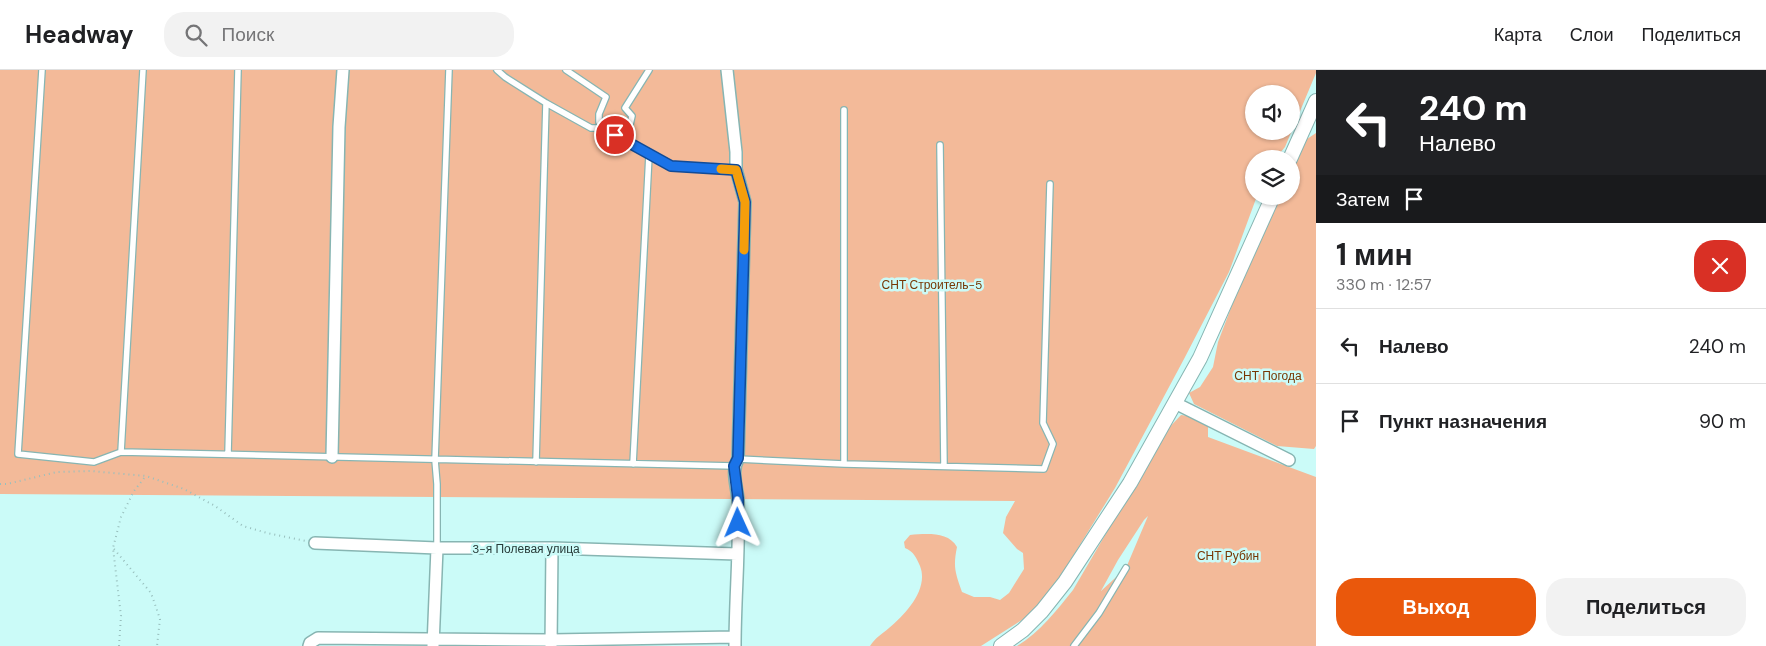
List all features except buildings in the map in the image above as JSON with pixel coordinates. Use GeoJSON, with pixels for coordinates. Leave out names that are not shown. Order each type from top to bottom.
{"type":"FeatureCollection","features":[{"type":"Feature","properties":{"kind":"street"},"geometry":{"type":"LineString","coordinates":[[332,457],[339,127],[342,70]]}},
{"type":"Feature","properties":{"kind":"street"},"geometry":{"type":"LineString","coordinates":[[310,644],[318,638],[433,643],[735,642],[738,498],[736,462],[745,202],[736,170],[736,152],[727,70]]}},
{"type":"Feature","properties":{"kind":"street"},"geometry":{"type":"LineString","coordinates":[[1294,150],[1316,101]]}},
{"type":"Feature","properties":{"kind":"street"},"geometry":{"type":"LineString","coordinates":[[1001,646],[1023,630],[1042,611],[1065,582],[1130,484],[1200,358],[1269,205]]}},
{"type":"Feature","properties":{"kind":"street"},"geometry":{"type":"LineString","coordinates":[[1174,403],[1289,460]]}},
{"type":"Feature","properties":{"kind":"street","name":"3-я Полевая улица"},"geometry":{"type":"LineString","coordinates":[[315,543],[437,548],[552,548],[737,554]]}},
{"type":"Feature","properties":{"kind":"street"},"geometry":{"type":"LineString","coordinates":[[433,643],[437,548]]}},
{"type":"Feature","properties":{"kind":"street"},"geometry":{"type":"LineString","coordinates":[[551,643],[552,548]]}},
{"type":"Feature","properties":{"kind":"lane"},"geometry":{"type":"LineString","coordinates":[[42,70],[18,454],[94,462],[120,452],[633,464],[736,462],[1044,469],[1053,444],[1043,423],[1050,184]]}},
{"type":"Feature","properties":{"kind":"lane"},"geometry":{"type":"LineString","coordinates":[[120,452],[143,70]]}},
{"type":"Feature","properties":{"kind":"lane"},"geometry":{"type":"LineString","coordinates":[[228,454],[238,70]]}},
{"type":"Feature","properties":{"kind":"lane"},"geometry":{"type":"LineString","coordinates":[[437,548],[435,460],[449,70]]}},
{"type":"Feature","properties":{"kind":"lane"},"geometry":{"type":"LineString","coordinates":[[497,70],[546,103],[591,128],[603,128]]}},
{"type":"Feature","properties":{"kind":"lane"},"geometry":{"type":"LineString","coordinates":[[566,70],[606,97],[598,122],[603,128],[648,155],[671,166],[736,170]]}},
{"type":"Feature","properties":{"kind":"lane"},"geometry":{"type":"LineString","coordinates":[[626,142],[632,116],[625,108],[649,70]]}},
{"type":"Feature","properties":{"kind":"lane"},"geometry":{"type":"LineString","coordinates":[[536,462],[546,103]]}},
{"type":"Feature","properties":{"kind":"lane"},"geometry":{"type":"LineString","coordinates":[[844,110],[844,464]]}},
{"type":"Feature","properties":{"kind":"lane"},"geometry":{"type":"LineString","coordinates":[[940,145],[944,466]]}},
{"type":"Feature","properties":{"kind":"lane"},"geometry":{"type":"LineString","coordinates":[[633,464],[648,155]]}},
{"type":"Feature","properties":{"kind":"lane"},"geometry":{"type":"LineString","coordinates":[[1074,646],[1099,613],[1126,568]]}},
{"type":"Feature","properties":{"kind":"path"},"geometry":{"type":"LineString","coordinates":[[0,484],[57,472],[100,472],[146,476],[184,488],[243,526],[315,543]]}},
{"type":"Feature","properties":{"kind":"path"},"geometry":{"type":"LineString","coordinates":[[119,646],[121,616],[113,548],[121,518],[134,491],[146,476]]}},
{"type":"Feature","properties":{"kind":"path"},"geometry":{"type":"LineString","coordinates":[[113,548],[151,593],[160,618],[158,646]]}},
{"type":"Feature","properties":{"kind":"green space","name":"СНТ Строитель-5"},"geometry":{"type":"Polygon","coordinates":[[[0,70],[1316,70],[1300,111],[1300,85],[1245,85],[1245,140],[1288,140],[1282,150],[1245,150],[1245,205],[1254,205],[1229,272],[1115,488],[1049,595],[1036,611],[981,646],[870,646],[876,638],[902,616],[919,592],[922,575],[920,566],[911,551],[905,548],[904,542],[910,535],[936,535],[948,538],[953,542],[957,547],[955,570],[962,592],[974,597],[990,597],[1000,600],[1009,593],[1024,569],[1023,553],[1003,533],[1006,517],[1015,501],[0,494],[0,70]]]}},
{"type":"Feature","properties":{"kind":"green space","name":"СНТ Погода"},"geometry":{"type":"Polygon","coordinates":[[[1316,133],[1316,446],[1314,449],[1277,446],[1194,404],[1189,393],[1200,387],[1213,367],[1218,342],[1234,300],[1276,205],[1300,205],[1300,150],[1304,141],[1316,133]]]}},
{"type":"Feature","properties":{"kind":"green space","name":"СНТ Рубин"},"geometry":{"type":"Polygon","coordinates":[[[1181,415],[1196,417],[1208,425],[1208,437],[1316,477],[1316,646],[1017,646],[1041,627],[1073,590],[1166,431],[1181,415]],[[1148,516],[1118,560],[1101,591],[1126,568],[1148,516]]]}},
{"type":"Feature","properties":{"kind":"slow traffic"},"geometry":{"type":"LineString","coordinates":[[721,169],[736,170],[745,202],[744,250]]}},
{"type":"Feature","properties":{"kind":"route"},"geometry":{"type":"LineString","coordinates":[[615,135],[648,155],[671,166],[736,170],[745,202],[738,458],[734,466],[738,498],[738,523]]}}]}
